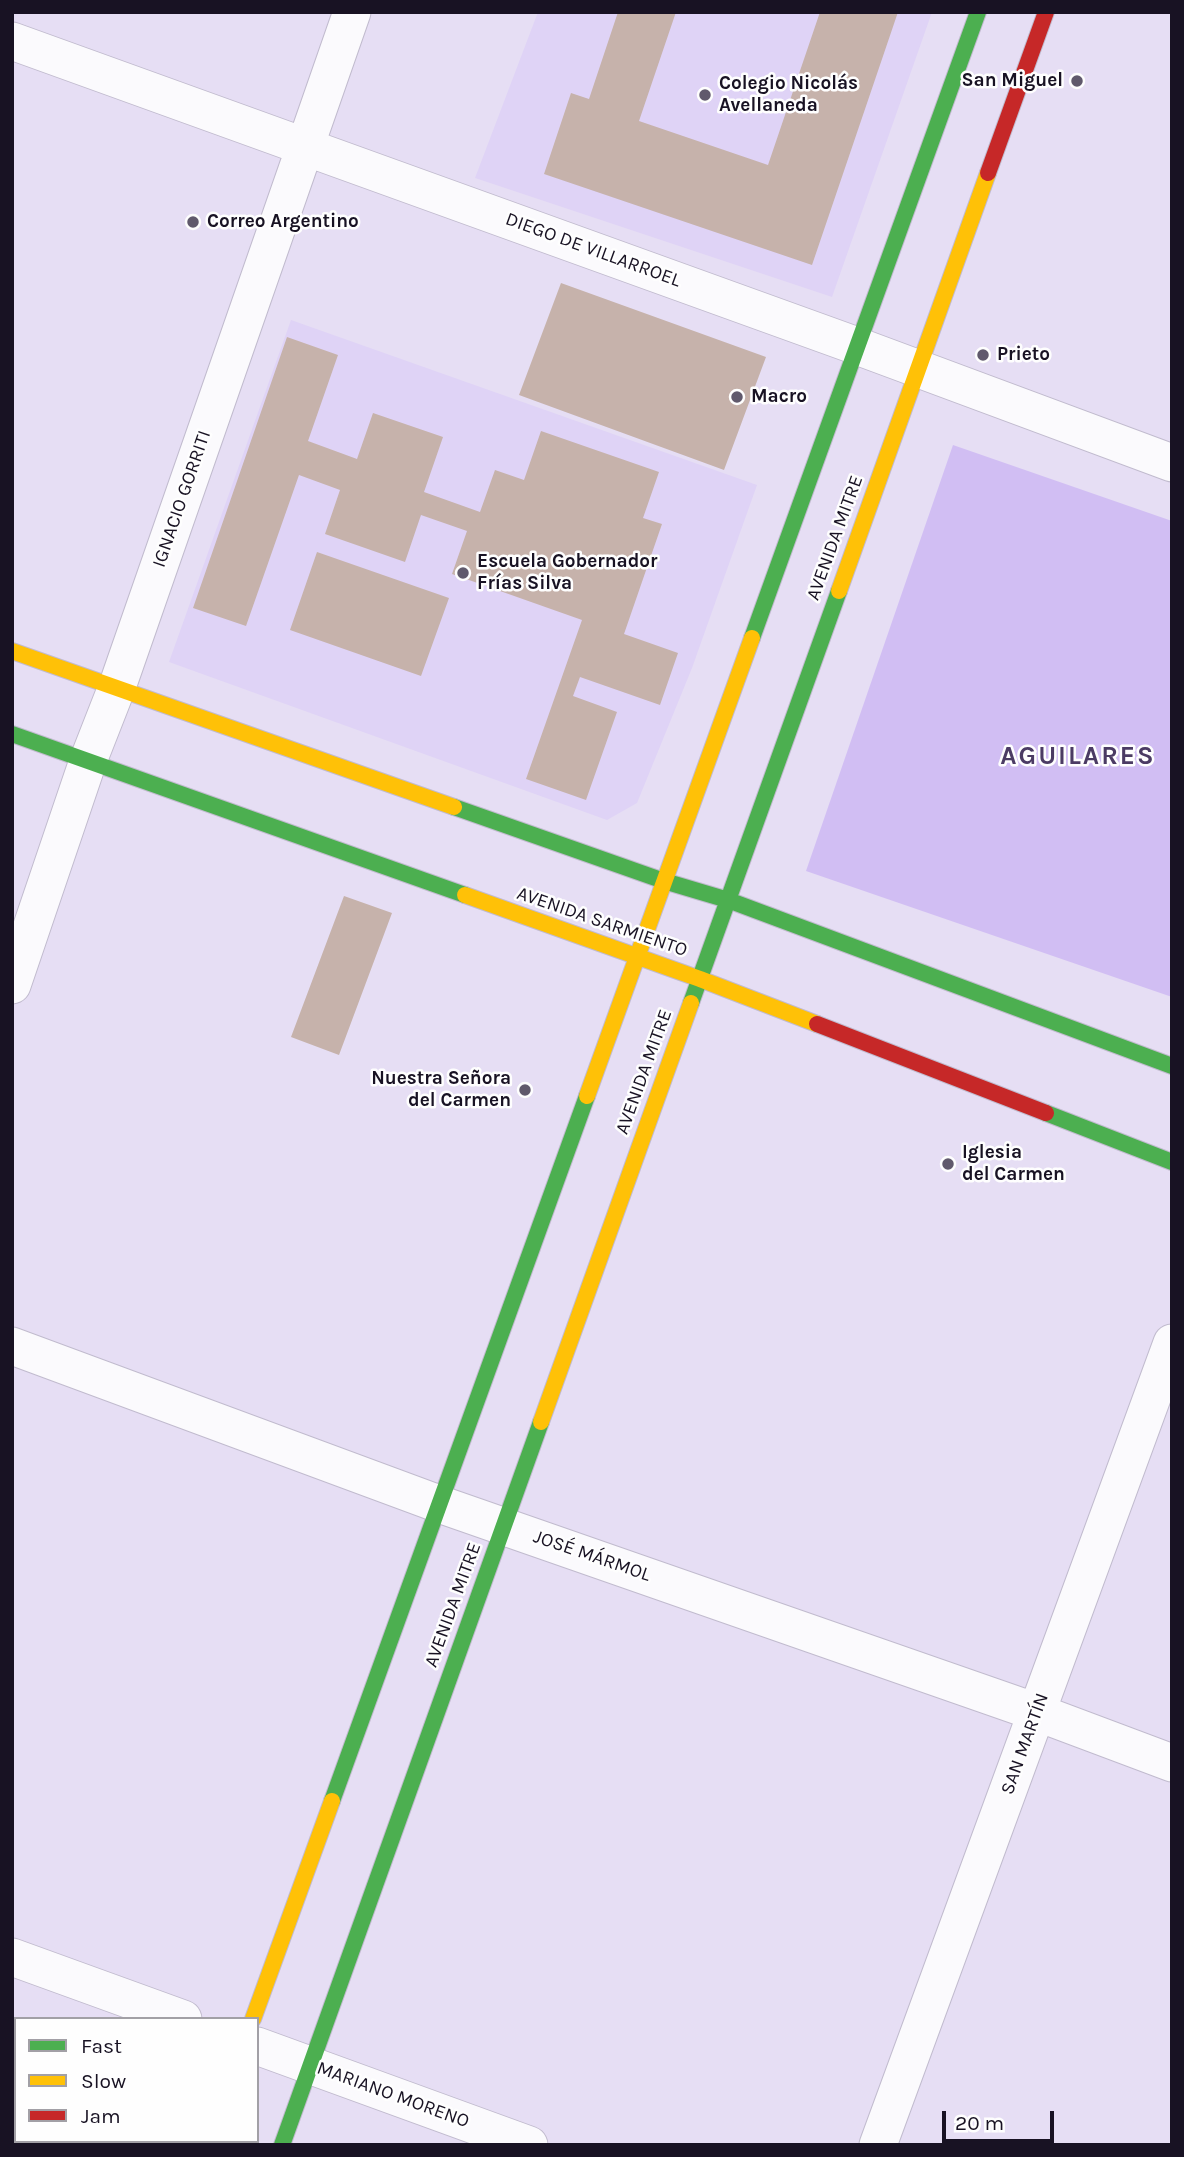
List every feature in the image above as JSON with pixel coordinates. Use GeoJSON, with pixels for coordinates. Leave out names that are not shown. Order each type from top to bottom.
{"type":"FeatureCollection","features":[{"type":"Feature","properties":{"kind":"main road"},"geometry":{"type":"LineString","coordinates":[[254,2017],[978,12]]}},
{"type":"Feature","properties":{"kind":"main road","name":"AVENIDA MITRE"},"geometry":{"type":"LineString","coordinates":[[282,2145],[1045,12]]}},
{"type":"Feature","properties":{"kind":"main road"},"geometry":{"type":"LineString","coordinates":[[12,651],[664,881],[728,900],[1172,1066]]}},
{"type":"Feature","properties":{"kind":"main road","name":"AVENIDA SARMIENTO"},"geometry":{"type":"LineString","coordinates":[[12,734],[700,979],[1172,1162]]}},
{"type":"Feature","properties":{"kind":"street","name":"IGNACIO GORRITI"},"geometry":{"type":"LineString","coordinates":[[12,985],[88,761],[117,687],[352,12]]}},
{"type":"Feature","properties":{"kind":"street","name":"DIEGO DE VILLARROEL"},"geometry":{"type":"LineString","coordinates":[[12,41],[857,346],[1172,463]]}},
{"type":"Feature","properties":{"kind":"street","name":"SAN MARTÍN"},"geometry":{"type":"LineString","coordinates":[[878,2145],[1172,1343]]}},
{"type":"Feature","properties":{"kind":"street","name":"JOSÉ MÁRMOL"},"geometry":{"type":"LineString","coordinates":[[12,1346],[439,1504],[1037,1712],[1172,1763]]}},
{"type":"Feature","properties":{"kind":"street"},"geometry":{"type":"LineString","coordinates":[[12,1957],[177,2017]]}},
{"type":"Feature","properties":{"kind":"street","name":"MARIANO MORENO"},"geometry":{"type":"LineString","coordinates":[[259,2047],[529,2145]]}},
{"type":"Feature","properties":{"kind":"shaded area","name":"Colegio Nicolás Avellaneda"},"geometry":{"type":"Polygon","coordinates":[[[538,12],[932,12],[832,297],[475,178],[538,12]]]}},
{"type":"Feature","properties":{"kind":"shaded area","name":"Escuela Gobernador Frías Silva"},"geometry":{"type":"Polygon","coordinates":[[[291,320],[757,485],[692,668],[637,803],[607,820],[169,662],[291,320]]]}},
{"type":"Feature","properties":{"kind":"shaded area"},"geometry":{"type":"Polygon","coordinates":[[[953,445],[1172,521],[1172,997],[806,871],[953,445]]]}},
{"type":"Feature","properties":{"kind":"building"},"geometry":{"type":"Polygon","coordinates":[[[618,12],[676,12],[639,121],[768,165],[820,12],[898,12],[812,265],[544,174],[571,93],[589,99],[618,12]]]}},
{"type":"Feature","properties":{"kind":"building"},"geometry":{"type":"Polygon","coordinates":[[[561,283],[766,357],[724,470],[519,395],[561,283]]]}},
{"type":"Feature","properties":{"kind":"building"},"geometry":{"type":"Polygon","coordinates":[[[287,337],[338,355],[308,441],[357,459],[373,413],[443,437],[424,492],[480,512],[495,470],[524,480],[541,431],[659,472],[643,518],[662,524],[624,634],[678,653],[660,705],[580,677],[573,696],[617,712],[586,800],[526,779],[582,620],[452,574],[467,531],[421,515],[405,562],[325,534],[340,490],[299,475],[246,626],[193,608],[287,337]]]}},
{"type":"Feature","properties":{"kind":"building"},"geometry":{"type":"Polygon","coordinates":[[[317,552],[449,598],[421,676],[290,630],[317,552]]]}},
{"type":"Feature","properties":{"kind":"building"},"geometry":{"type":"Polygon","coordinates":[[[344,896],[392,913],[339,1055],[291,1037],[344,896]]]}},
{"type":"Feature","properties":{"kind":"traffic: fast"},"geometry":{"type":"LineString","coordinates":[[752,638],[978,12]]}},
{"type":"Feature","properties":{"kind":"traffic: fast"},"geometry":{"type":"LineString","coordinates":[[691,1003],[839,591]]}},
{"type":"Feature","properties":{"kind":"traffic: fast"},"geometry":{"type":"LineString","coordinates":[[12,734],[465,895]]}},
{"type":"Feature","properties":{"kind":"traffic: fast"},"geometry":{"type":"LineString","coordinates":[[454,807],[664,881],[728,900],[1172,1066]]}},
{"type":"Feature","properties":{"kind":"traffic: fast"},"geometry":{"type":"LineString","coordinates":[[332,1801],[587,1096]]}},
{"type":"Feature","properties":{"kind":"traffic: fast"},"geometry":{"type":"LineString","coordinates":[[1046,1113],[1172,1162]]}},
{"type":"Feature","properties":{"kind":"traffic: fast"},"geometry":{"type":"LineString","coordinates":[[282,2145],[541,1422]]}},
{"type":"Feature","properties":{"kind":"traffic: slow"},"geometry":{"type":"LineString","coordinates":[[839,591],[988,173]]}},
{"type":"Feature","properties":{"kind":"traffic: slow"},"geometry":{"type":"LineString","coordinates":[[587,1096],[752,638]]}},
{"type":"Feature","properties":{"kind":"traffic: slow"},"geometry":{"type":"LineString","coordinates":[[12,651],[454,807]]}},
{"type":"Feature","properties":{"kind":"traffic: slow"},"geometry":{"type":"LineString","coordinates":[[465,895],[817,1024]]}},
{"type":"Feature","properties":{"kind":"traffic: slow"},"geometry":{"type":"LineString","coordinates":[[541,1422],[691,1003]]}},
{"type":"Feature","properties":{"kind":"traffic: slow"},"geometry":{"type":"LineString","coordinates":[[254,2017],[332,1801]]}},
{"type":"Feature","properties":{"kind":"traffic: jam"},"geometry":{"type":"LineString","coordinates":[[988,173],[1046,12]]}},
{"type":"Feature","properties":{"kind":"traffic: jam"},"geometry":{"type":"LineString","coordinates":[[817,1024],[1046,1113]]}},
{"type":"Feature","properties":{"kind":"place","name":"San Miguel"},"geometry":{"type":"Point","coordinates":[1077,81]}},
{"type":"Feature","properties":{"kind":"place","name":"Colegio Nicolás Avellaneda"},"geometry":{"type":"Point","coordinates":[705,95]}},
{"type":"Feature","properties":{"kind":"place","name":"Correo Argentino"},"geometry":{"type":"Point","coordinates":[193,222]}},
{"type":"Feature","properties":{"kind":"place","name":"Prieto"},"geometry":{"type":"Point","coordinates":[983,355]}},
{"type":"Feature","properties":{"kind":"place","name":"Macro"},"geometry":{"type":"Point","coordinates":[737,397]}},
{"type":"Feature","properties":{"kind":"place","name":"Escuela Gobernador Frías Silva"},"geometry":{"type":"Point","coordinates":[463,573]}},
{"type":"Feature","properties":{"kind":"place","name":"Nuestra Señora del Carmen"},"geometry":{"type":"Point","coordinates":[525,1090]}},
{"type":"Feature","properties":{"kind":"place","name":"Iglesia del Carmen"},"geometry":{"type":"Point","coordinates":[948,1164]}},
{"type":"Feature","properties":{"kind":"district","name":"AGUILARES"},"geometry":{"type":"Point","coordinates":[1078,757]}}]}
